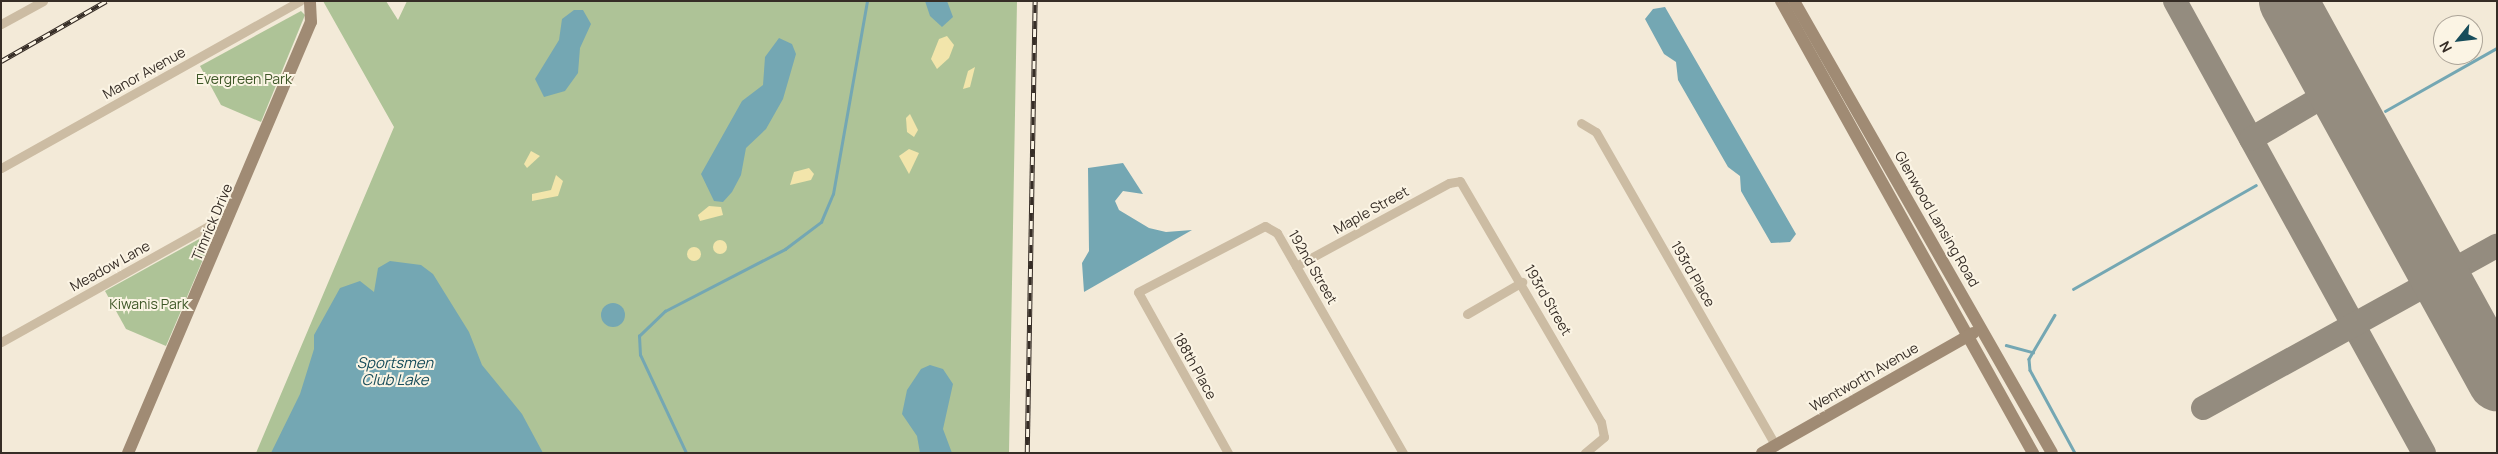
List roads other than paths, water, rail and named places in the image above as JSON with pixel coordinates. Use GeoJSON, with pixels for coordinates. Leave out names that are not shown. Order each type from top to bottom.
{"type":"FeatureCollection","features":[{"type":"Feature","properties":{"kind":"main road","name":"Timrick Drive"},"geometry":{"type":"LineString","coordinates":[[129,453],[232,213],[311,22],[310,1]]}},
{"type":"Feature","properties":{"kind":"main road"},"geometry":{"type":"LineString","coordinates":[[1781,1],[1966,336],[2033,453]]}},
{"type":"Feature","properties":{"kind":"main road","name":"Glenwood Lansing Road"},"geometry":{"type":"LineString","coordinates":[[1794,1],[2052,453]]}},
{"type":"Feature","properties":{"kind":"main road","name":"Wentworth Avenue"},"geometry":{"type":"LineString","coordinates":[[1762,453],[1982,328]]}},
{"type":"Feature","properties":{"kind":"street"},"geometry":{"type":"LineString","coordinates":[[1,24],[43,1]]}},
{"type":"Feature","properties":{"kind":"street","name":"Manor Avenue"},"geometry":{"type":"LineString","coordinates":[[1,168],[300,1]]}},
{"type":"Feature","properties":{"kind":"street","name":"193rd Place"},"geometry":{"type":"LineString","coordinates":[[1581,123],[1596,132],[1776,445]]}},
{"type":"Feature","properties":{"kind":"street","name":"Maple Street"},"geometry":{"type":"LineString","coordinates":[[1296,266],[1449,182],[1460,181]]}},
{"type":"Feature","properties":{"kind":"street","name":"193rd Street"},"geometry":{"type":"LineString","coordinates":[[1460,181],[1522,282],[1601,422],[1604,437],[1585,453]]}},
{"type":"Feature","properties":{"kind":"street","name":"Meadow Lane"},"geometry":{"type":"LineString","coordinates":[[1,342],[232,213]]}},
{"type":"Feature","properties":{"kind":"street","name":"192nd Street"},"geometry":{"type":"LineString","coordinates":[[1138,292],[1265,226],[1278,233],[1403,453]]}},
{"type":"Feature","properties":{"kind":"street"},"geometry":{"type":"LineString","coordinates":[[1467,314],[1522,282]]}},
{"type":"Feature","properties":{"kind":"street","name":"188th Place"},"geometry":{"type":"LineString","coordinates":[[1138,292],[1228,453]]}},
{"type":"Feature","properties":{"kind":"water"},"geometry":{"type":"Polygon","coordinates":[[[925,1],[947,1],[953,17],[942,27],[930,16],[925,1]]]}},
{"type":"Feature","properties":{"kind":"water"},"geometry":{"type":"Polygon","coordinates":[[[1665,7],[1796,234],[1790,242],[1771,243],[1741,191],[1740,176],[1728,167],[1678,80],[1676,62],[1664,54],[1645,19],[1653,9],[1665,7]]]}},
{"type":"Feature","properties":{"kind":"water"},"geometry":{"type":"Polygon","coordinates":[[[574,10],[583,10],[591,24],[580,48],[578,73],[565,91],[544,97],[535,79],[559,40],[562,19],[574,10]]]}},
{"type":"Feature","properties":{"kind":"water"},"geometry":{"type":"Polygon","coordinates":[[[779,38],[792,44],[796,54],[783,99],[766,129],[746,148],[741,175],[732,192],[723,202],[714,201],[701,174],[742,101],[763,85],[765,57],[779,38]]]}},
{"type":"Feature","properties":{"kind":"water"},"geometry":{"type":"Polygon","coordinates":[[[1123,163],[1143,194],[1123,191],[1115,201],[1119,210],[1149,228],[1166,232],[1192,230],[1084,292],[1082,263],[1089,251],[1088,168],[1123,163]]]}},
{"type":"Feature","properties":{"kind":"water","name":"Sportsmen Club Lake"},"geometry":{"type":"Polygon","coordinates":[[[390,261],[421,265],[433,274],[469,332],[482,365],[522,414],[543,453],[271,453],[300,394],[314,349],[314,335],[340,288],[360,281],[374,292],[378,268],[390,261]]]}},
{"type":"Feature","properties":{"kind":"water"},"geometry":{"type":"Polygon","coordinates":[[[613,303],[621,307],[625,315],[621,323],[613,327],[605,323],[601,315],[605,307],[613,303]]]}},
{"type":"Feature","properties":{"kind":"water"},"geometry":{"type":"Polygon","coordinates":[[[930,365],[943,369],[953,384],[943,429],[952,453],[920,453],[917,436],[902,414],[907,390],[921,369],[930,365]]]}},
{"type":"Feature","properties":{"kind":"waterway"},"geometry":{"type":"LineString","coordinates":[[686,453],[640,355],[639,336],[665,311],[785,249],[821,222],[833,194],[867,1]]}},
{"type":"Feature","properties":{"kind":"waterway"},"geometry":{"type":"LineString","coordinates":[[2385,111],[2497,48]]}},
{"type":"Feature","properties":{"kind":"waterway"},"geometry":{"type":"LineString","coordinates":[[2073,289],[2256,185]]}},
{"type":"Feature","properties":{"kind":"waterway"},"geometry":{"type":"LineString","coordinates":[[2055,315],[2029,359],[2030,370],[2075,453]]}},
{"type":"Feature","properties":{"kind":"waterway"},"geometry":{"type":"LineString","coordinates":[[2006,345],[2033,352]]}},
{"type":"Feature","properties":{"kind":"railway"},"geometry":{"type":"LineString","coordinates":[[1,61],[106,1]]}},
{"type":"Feature","properties":{"kind":"railway"},"geometry":{"type":"LineString","coordinates":[[1027,453],[1035,1]]}},
{"type":"Feature","properties":{"kind":"park label","name":"Evergreen Park"},"geometry":{"type":"Point","coordinates":[244,79]}},
{"type":"Feature","properties":{"kind":"park label","name":"Kiwanis Park"},"geometry":{"type":"Point","coordinates":[149,304]}}]}
